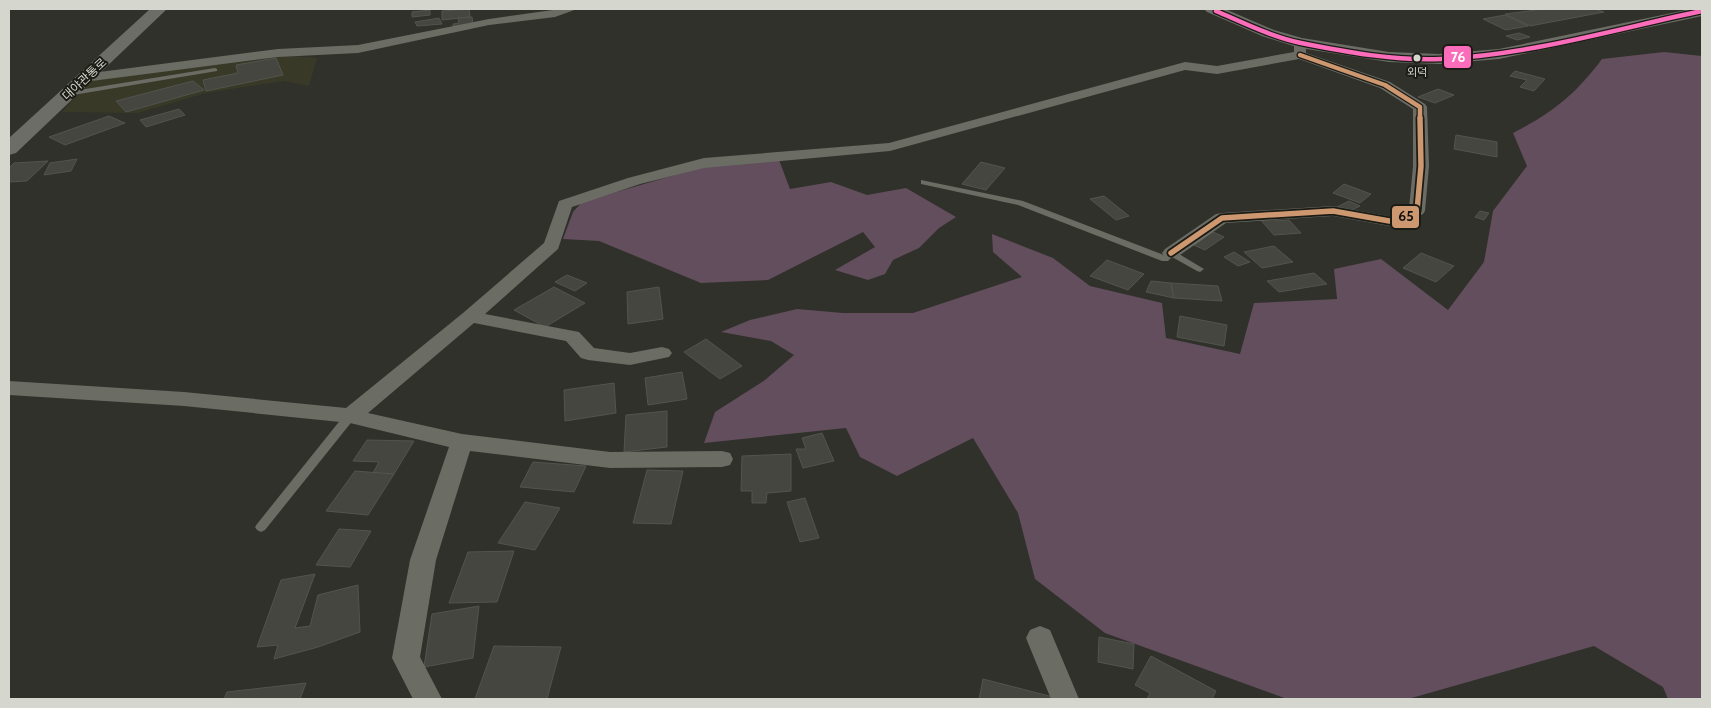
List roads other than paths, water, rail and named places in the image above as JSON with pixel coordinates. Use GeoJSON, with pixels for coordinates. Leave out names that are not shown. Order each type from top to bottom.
{"type":"FeatureCollection","features":[{"type":"Feature","properties":{"kind":"main road","name":"대야관통로"},"geometry":{"type":"LineString","coordinates":[[9,149],[159,9]]}},
{"type":"Feature","properties":{"kind":"main road"},"geometry":{"type":"LineString","coordinates":[[1212,9],[1300,49],[1388,57],[1439,59],[1499,54],[1702,11]]}},
{"type":"Feature","properties":{"kind":"street"},"geometry":{"type":"LineString","coordinates":[[84,78],[278,53],[358,49],[489,22],[555,14],[571,9]]}},
{"type":"Feature","properties":{"kind":"street"},"geometry":{"type":"LineString","coordinates":[[350,416],[470,317],[552,245],[565,204],[634,181],[704,163],[890,147],[1186,66],[1217,70],[1300,49],[1385,85],[1420,107],[1421,166],[1417,211],[1395,222],[1333,211],[1222,218],[1171,253]]}},
{"type":"Feature","properties":{"kind":"street"},"geometry":{"type":"LineString","coordinates":[[470,317],[572,336],[588,354],[630,359],[662,353]]}},
{"type":"Feature","properties":{"kind":"street"},"geometry":{"type":"LineString","coordinates":[[9,388],[184,399],[350,416],[462,442],[610,460],[722,459]]}},
{"type":"Feature","properties":{"kind":"street"},"geometry":{"type":"LineString","coordinates":[[428,699],[406,658],[423,560],[462,442]]}},
{"type":"Feature","properties":{"kind":"street"},"geometry":{"type":"LineString","coordinates":[[1040,638],[1065,699]]}},
{"type":"Feature","properties":{"kind":"lane"},"geometry":{"type":"LineString","coordinates":[[66,95],[215,70]]}},
{"type":"Feature","properties":{"kind":"lane"},"geometry":{"type":"LineString","coordinates":[[924,182],[1020,203],[1165,259],[1171,253],[1200,269]]}},
{"type":"Feature","properties":{"kind":"lane"},"geometry":{"type":"LineString","coordinates":[[261,527],[350,416]]}},
{"type":"Feature","properties":{"kind":"place","name":"외덕"},"geometry":{"type":"Point","coordinates":[1417,58]}}]}
